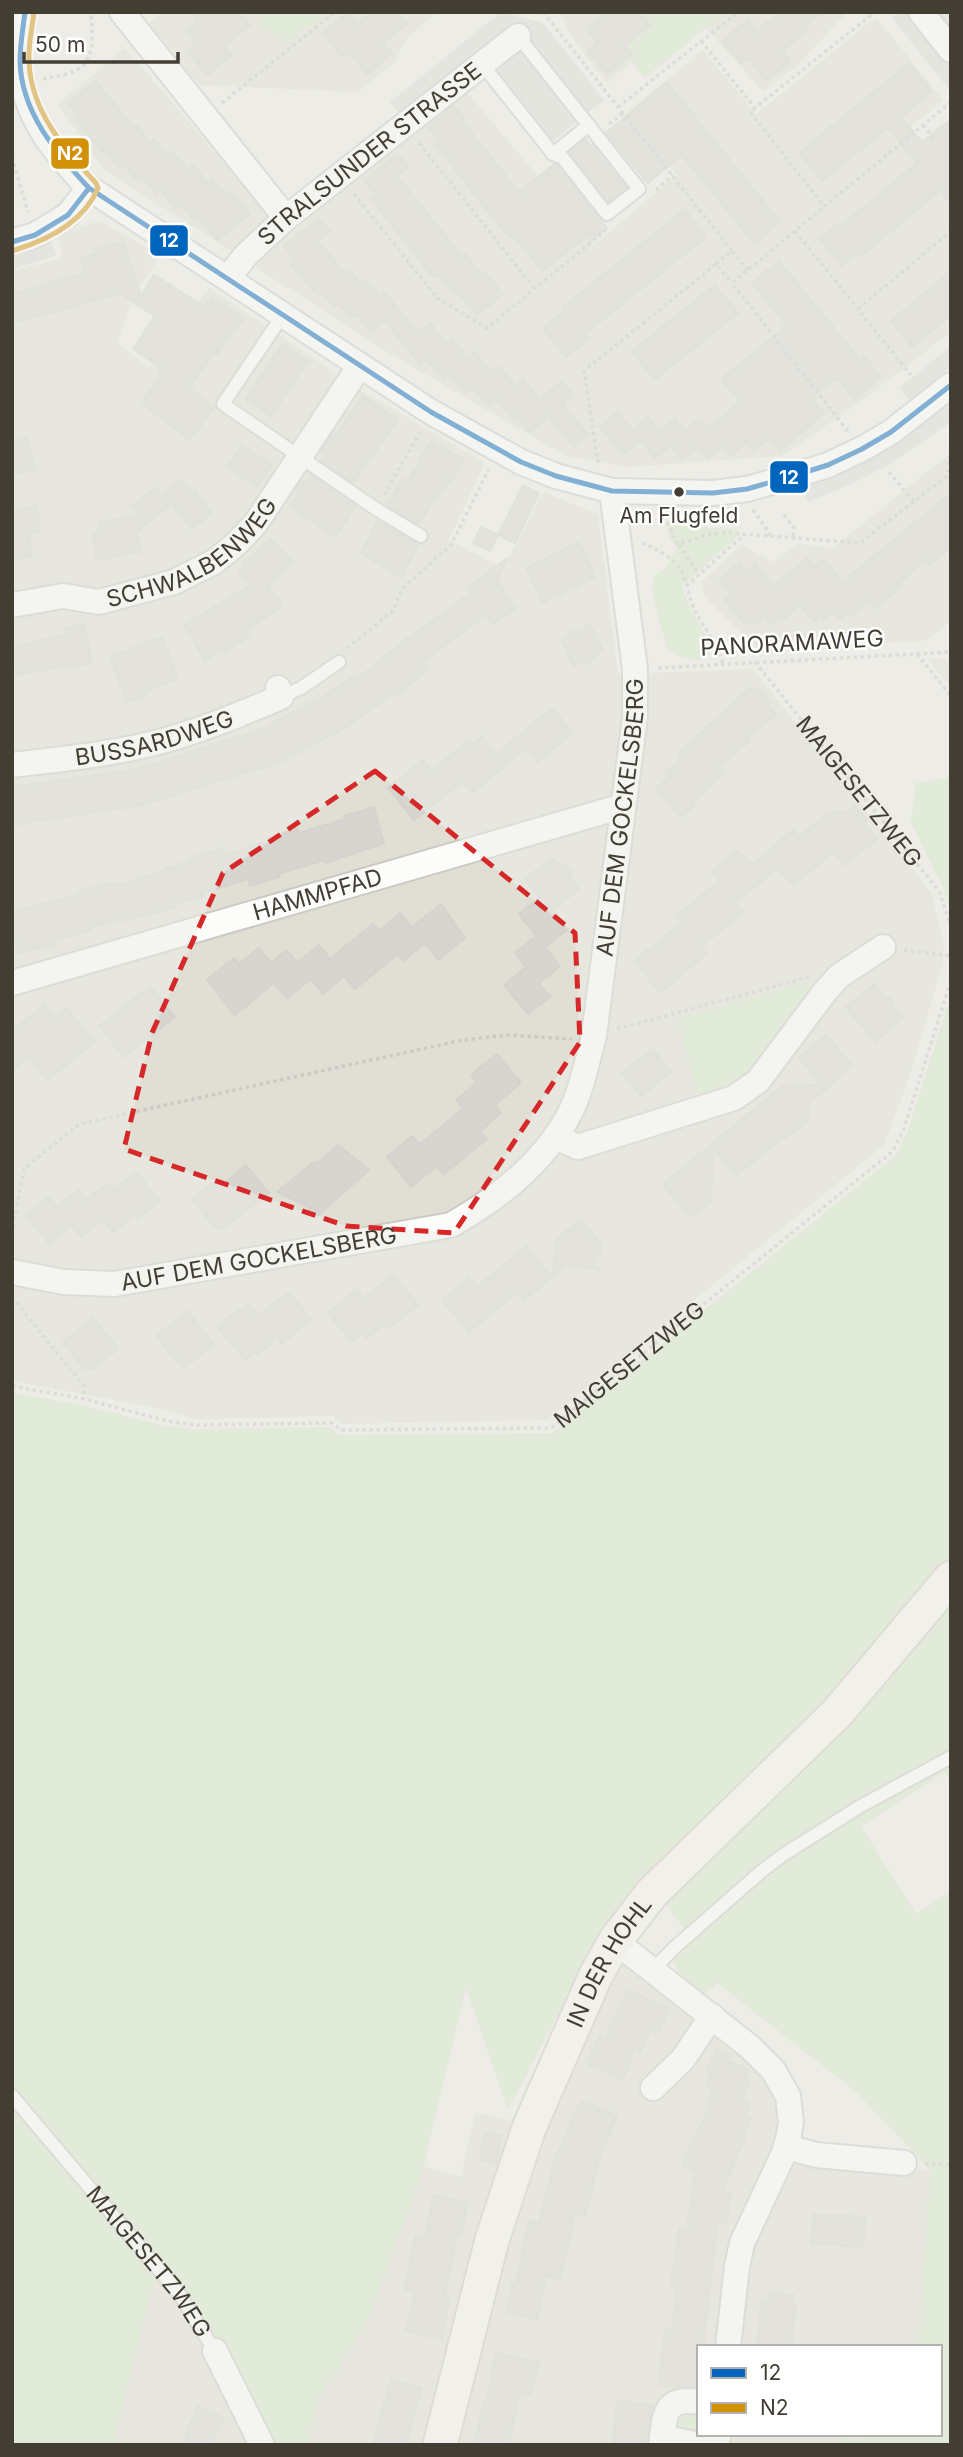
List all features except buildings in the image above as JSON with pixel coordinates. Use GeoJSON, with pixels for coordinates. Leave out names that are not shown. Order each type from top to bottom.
{"type":"FeatureCollection","features":[{"type":"Feature","properties":{"kind":"street"},"geometry":{"type":"LineString","coordinates":[[25,12],[19,76],[34,116],[57,155],[89,188],[431,412],[498,450],[556,475],[607,489],[713,493],[747,489],[828,465],[862,449],[891,432],[951,386]]}},
{"type":"Feature","properties":{"kind":"street"},"geometry":{"type":"LineString","coordinates":[[122,12],[286,218]]}},
{"type":"Feature","properties":{"kind":"street"},"geometry":{"type":"LineString","coordinates":[[921,12],[951,50]]}},
{"type":"Feature","properties":{"kind":"street","name":"STRALSUNDER STRASSE"},"geometry":{"type":"LineString","coordinates":[[228,278],[246,255],[286,218],[518,36]]}},
{"type":"Feature","properties":{"kind":"street"},"geometry":{"type":"LineString","coordinates":[[23,238],[68,215],[89,188]]}},
{"type":"Feature","properties":{"kind":"street","name":"SCHWALBENWEG"},"geometry":{"type":"LineString","coordinates":[[12,605],[63,596],[99,602],[174,582],[214,562],[256,523],[359,367]]}},
{"type":"Feature","properties":{"kind":"street","name":"AUF DEM GOCKELSBERG"},"geometry":{"type":"LineString","coordinates":[[12,1272],[64,1282],[115,1284],[451,1225],[488,1204],[524,1174],[555,1136],[570,1112],[582,1082],[594,1036],[635,717],[635,669],[607,489]]}},
{"type":"Feature","properties":{"kind":"street","name":"BUSSARDWEG"},"geometry":{"type":"LineString","coordinates":[[13,759],[105,752],[163,741],[209,727],[279,693]]}},
{"type":"Feature","properties":{"kind":"street","name":"HAMMPFAD"},"geometry":{"type":"LineString","coordinates":[[12,983],[623,806]]}},
{"type":"Feature","properties":{"kind":"street"},"geometry":{"type":"LineString","coordinates":[[555,1136],[578,1147],[734,1098],[758,1081],[839,976],[883,947]]}},
{"type":"Feature","properties":{"kind":"street","name":"IN DER HOHL"},"geometry":{"type":"LineString","coordinates":[[440,2445],[492,2240],[529,2128],[594,1977],[615,1941],[651,1894],[838,1712],[951,1578]]}},
{"type":"Feature","properties":{"kind":"street"},"geometry":{"type":"LineString","coordinates":[[615,1941],[757,2053],[783,2084],[791,2122],[787,2147],[747,2231],[739,2255],[728,2345]]}},
{"type":"Feature","properties":{"kind":"street"},"geometry":{"type":"LineString","coordinates":[[653,2088],[683,2059],[712,2016]]}},
{"type":"Feature","properties":{"kind":"street"},"geometry":{"type":"LineString","coordinates":[[787,2147],[816,2155],[904,2162]]}},
{"type":"Feature","properties":{"kind":"street","name":"MAIGESETZWEG"},"geometry":{"type":"LineString","coordinates":[[215,2351],[262,2445]]}},
{"type":"Feature","properties":{"kind":"street"},"geometry":{"type":"LineString","coordinates":[[697,2402],[678,2400],[672,2404],[666,2411],[661,2441],[699,2445]]}},
{"type":"Feature","properties":{"kind":"lane"},"geometry":{"type":"LineString","coordinates":[[482,64],[553,154],[562,157],[607,214],[618,206],[639,188],[518,36]]}},
{"type":"Feature","properties":{"kind":"lane"},"geometry":{"type":"LineString","coordinates":[[553,154],[589,125]]}},
{"type":"Feature","properties":{"kind":"lane"},"geometry":{"type":"LineString","coordinates":[[283,315],[223,404],[376,509],[421,536]]}},
{"type":"Feature","properties":{"kind":"lane"},"geometry":{"type":"LineString","coordinates":[[279,693],[301,688],[339,662]]}},
{"type":"Feature","properties":{"kind":"lane"},"geometry":{"type":"LineString","coordinates":[[653,1970],[675,1947],[773,1863],[859,1807],[951,1757]]}},
{"type":"Feature","properties":{"kind":"lane","name":"MAIGESETZWEG"},"geometry":{"type":"LineString","coordinates":[[12,2096],[178,2292],[215,2351]]}},
{"type":"Feature","properties":{"kind":"path"},"geometry":{"type":"LineString","coordinates":[[19,76],[81,68],[88,58],[91,46],[91,12]]}},
{"type":"Feature","properties":{"kind":"path"},"geometry":{"type":"LineString","coordinates":[[206,117],[335,12]]}},
{"type":"Feature","properties":{"kind":"path"},"geometry":{"type":"LineString","coordinates":[[543,12],[748,270]]}},
{"type":"Feature","properties":{"kind":"path"},"geometry":{"type":"LineString","coordinates":[[618,107],[738,12]]}},
{"type":"Feature","properties":{"kind":"path"},"geometry":{"type":"LineString","coordinates":[[824,206],[750,112],[875,12]]}},
{"type":"Feature","properties":{"kind":"path"},"geometry":{"type":"LineString","coordinates":[[701,41],[755,108]]}},
{"type":"Feature","properties":{"kind":"path"},"geometry":{"type":"LineString","coordinates":[[732,283],[951,102]]}},
{"type":"Feature","properties":{"kind":"path"},"geometry":{"type":"LineString","coordinates":[[404,125],[535,289]]}},
{"type":"Feature","properties":{"kind":"path"},"geometry":{"type":"LineString","coordinates":[[923,125],[936,141]]}},
{"type":"Feature","properties":{"kind":"path"},"geometry":{"type":"LineString","coordinates":[[12,156],[23,238]]}},
{"type":"Feature","properties":{"kind":"path"},"geometry":{"type":"LineString","coordinates":[[340,176],[437,299],[487,328],[611,226]]}},
{"type":"Feature","properties":{"kind":"path"},"geometry":{"type":"LineString","coordinates":[[652,193],[673,176]]}},
{"type":"Feature","properties":{"kind":"path"},"geometry":{"type":"LineString","coordinates":[[795,231],[911,375]]}},
{"type":"Feature","properties":{"kind":"path"},"geometry":{"type":"LineString","coordinates":[[858,309],[951,231]]}},
{"type":"Feature","properties":{"kind":"path"},"geometry":{"type":"LineString","coordinates":[[607,489],[584,371],[732,251]]}},
{"type":"Feature","properties":{"kind":"path"},"geometry":{"type":"LineString","coordinates":[[716,264],[848,431]]}},
{"type":"Feature","properties":{"kind":"path"},"geometry":{"type":"LineString","coordinates":[[376,509],[431,412]]}},
{"type":"Feature","properties":{"kind":"path"},"geometry":{"type":"LineString","coordinates":[[679,544],[710,534],[728,533],[860,543],[947,476],[951,447]]}},
{"type":"Feature","properties":{"kind":"path"},"geometry":{"type":"LineString","coordinates":[[339,662],[346,648],[393,611],[401,590],[411,579],[451,545],[498,450]]}},
{"type":"Feature","properties":{"kind":"path"},"geometry":{"type":"LineString","coordinates":[[890,472],[914,502]]}},
{"type":"Feature","properties":{"kind":"path"},"geometry":{"type":"LineString","coordinates":[[747,489],[750,506],[769,532],[769,537]]}},
{"type":"Feature","properties":{"kind":"path"},"geometry":{"type":"LineString","coordinates":[[665,511],[674,540],[699,575]]}},
{"type":"Feature","properties":{"kind":"path"},"geometry":{"type":"LineString","coordinates":[[784,515],[794,528],[793,539]]}},
{"type":"Feature","properties":{"kind":"path"},"geometry":{"type":"LineString","coordinates":[[686,586],[744,536]]}},
{"type":"Feature","properties":{"kind":"path"},"geometry":{"type":"LineString","coordinates":[[636,541],[674,562],[683,573],[697,615],[718,648],[723,664]]}},
{"type":"Feature","properties":{"kind":"path","name":"PANORAMAWEG"},"geometry":{"type":"LineString","coordinates":[[635,669],[951,652]]}},
{"type":"Feature","properties":{"kind":"path"},"geometry":{"type":"LineString","coordinates":[[917,653],[951,696]]}},
{"type":"Feature","properties":{"kind":"path","name":"MAIGESETZWEG"},"geometry":{"type":"LineString","coordinates":[[755,662],[939,891],[951,927]]}},
{"type":"Feature","properties":{"kind":"path"},"geometry":{"type":"LineString","coordinates":[[883,947],[951,956]]}},
{"type":"Feature","properties":{"kind":"path"},"geometry":{"type":"LineString","coordinates":[[12,1234],[24,1169],[79,1124],[463,1040],[508,1035],[568,1039],[594,1036],[832,970],[839,976]]}},
{"type":"Feature","properties":{"kind":"path","name":"MAIGESETZWEG"},"geometry":{"type":"LineString","coordinates":[[12,1386],[84,1399],[167,1421],[197,1425],[331,1423],[342,1430],[551,1428],[892,1151],[904,1128],[951,981]]}},
{"type":"Feature","properties":{"kind":"path"},"geometry":{"type":"LineString","coordinates":[[12,1297],[84,1386],[84,1399]]}},
{"type":"Feature","properties":{"kind":"highlighted area"},"geometry":{"type":"Polygon","coordinates":[[[375,771],[575,933],[580,1042],[454,1233],[346,1226],[124,1149],[152,1033],[223,873],[375,771]]]}},
{"type":"Feature","properties":{"kind":"shaded area"},"geometry":{"type":"Polygon","coordinates":[[[165,12],[437,12],[406,39],[393,64],[358,92],[199,85],[149,23],[165,12]]]}},
{"type":"Feature","properties":{"kind":"shaded area"},"geometry":{"type":"Polygon","coordinates":[[[501,12],[543,23],[604,100],[550,143],[478,53],[400,115],[390,102],[501,12]]]}},
{"type":"Feature","properties":{"kind":"shaded area"},"geometry":{"type":"Polygon","coordinates":[[[559,12],[685,12],[607,83],[573,39],[559,12]]]}},
{"type":"Feature","properties":{"kind":"shaded area"},"geometry":{"type":"Polygon","coordinates":[[[692,12],[847,12],[797,66],[763,92],[692,12]]]}},
{"type":"Feature","properties":{"kind":"shaded area"},"geometry":{"type":"Polygon","coordinates":[[[899,12],[946,12],[951,18],[951,54],[944,59],[951,67],[951,92],[892,18],[899,12]]]}},
{"type":"Feature","properties":{"kind":"shaded area"},"geometry":{"type":"Polygon","coordinates":[[[876,17],[943,100],[896,139],[951,204],[951,332],[853,407],[781,456],[627,467],[566,456],[389,353],[102,168],[58,104],[125,48],[288,236],[466,91],[595,244],[677,175],[628,112],[703,50],[756,114],[876,17]]]}},
{"type":"Feature","properties":{"kind":"shaded area"},"geometry":{"type":"Polygon","coordinates":[[[99,221],[161,255],[132,298],[118,344],[149,368],[209,287],[357,388],[485,463],[449,540],[504,568],[543,492],[598,514],[618,674],[753,669],[932,894],[944,947],[942,966],[910,1075],[884,1145],[547,1420],[342,1424],[333,1416],[194,1419],[161,1409],[12,1381],[12,271],[63,258],[58,235],[99,221]]]}},
{"type":"Feature","properties":{"kind":"shaded area"},"geometry":{"type":"Polygon","coordinates":[[[50,236],[56,256],[12,269],[12,251],[50,236]]]}},
{"type":"Feature","properties":{"kind":"shaded area"},"geometry":{"type":"Polygon","coordinates":[[[951,346],[951,367],[909,400],[899,388],[951,346]]]}},
{"type":"Feature","properties":{"kind":"shaded area"},"geometry":{"type":"Polygon","coordinates":[[[951,400],[951,421],[941,429],[890,464],[845,487],[807,502],[802,487],[838,474],[884,450],[951,400]]]}},
{"type":"Feature","properties":{"kind":"shaded area"},"geometry":{"type":"Polygon","coordinates":[[[951,453],[951,621],[928,640],[760,652],[704,596],[701,582],[741,545],[773,562],[799,544],[833,548],[951,453]]]}},
{"type":"Feature","properties":{"kind":"shaded area"},"geometry":{"type":"Polygon","coordinates":[[[928,659],[951,659],[951,688],[928,659]]]}},
{"type":"Feature","properties":{"kind":"shaded area"},"geometry":{"type":"Polygon","coordinates":[[[610,1926],[769,2050],[800,2142],[842,2163],[930,2170],[919,2345],[697,2345],[697,2436],[840,2436],[839,2445],[308,2445],[319,2397],[367,2323],[424,2166],[461,2177],[475,2113],[516,2121],[610,1926]]]}},
{"type":"Feature","properties":{"kind":"shaded area"},"geometry":{"type":"Polygon","coordinates":[[[173,2271],[217,2341],[270,2445],[113,2445],[153,2284],[173,2271]]]}},
{"type":"Feature","properties":{"kind":"shaded area"},"geometry":{"type":"Polygon","coordinates":[[[840,2436],[861,2436],[860,2439],[840,2436]]]}},
{"type":"Feature","properties":{"kind":"green space"},"geometry":{"type":"Polygon","coordinates":[[[254,12],[326,12],[287,45],[264,25],[254,12]]]}},
{"type":"Feature","properties":{"kind":"green space"},"geometry":{"type":"Polygon","coordinates":[[[639,12],[726,12],[645,78],[628,57],[631,54],[625,46],[639,12]]]}},
{"type":"Feature","properties":{"kind":"green space"},"geometry":{"type":"Polygon","coordinates":[[[695,518],[709,528],[737,529],[736,538],[683,585],[688,602],[711,648],[708,655],[698,661],[676,655],[667,647],[652,586],[655,576],[666,567],[677,547],[671,542],[665,521],[695,518]]]}},
{"type":"Feature","properties":{"kind":"green space"},"geometry":{"type":"Polygon","coordinates":[[[951,777],[951,912],[943,888],[911,822],[916,783],[951,777]]]}},
{"type":"Feature","properties":{"kind":"green space"},"geometry":{"type":"Polygon","coordinates":[[[812,981],[816,987],[762,1054],[764,1063],[755,1076],[700,1103],[677,1019],[812,981]]]}},
{"type":"Feature","properties":{"kind":"green space"},"geometry":{"type":"Polygon","coordinates":[[[951,995],[951,1782],[944,1773],[861,1826],[916,1914],[951,1891],[951,2445],[839,2445],[839,2436],[860,2439],[861,2436],[942,2436],[942,2345],[919,2345],[930,2170],[855,2091],[717,1983],[704,1996],[683,1980],[674,1957],[690,1936],[644,1876],[604,1926],[508,2110],[466,1988],[422,2173],[367,2323],[319,2397],[308,2445],[270,2445],[217,2341],[173,2272],[153,2285],[113,2445],[12,2445],[12,1393],[83,1405],[167,1426],[195,1429],[330,1427],[339,1435],[552,1433],[896,1155],[908,1130],[951,995]]]}},
{"type":"Feature","properties":{"kind":"green space"},"geometry":{"type":"Polygon","coordinates":[[[689,2413],[697,2415],[697,2435],[669,2426],[677,2416],[689,2413]]]}},
{"type":"Feature","properties":{"kind":"transit line","name":"12"},"geometry":{"type":"LineString","coordinates":[[25,12],[20,61],[27,97],[53,146],[89,188],[431,412],[521,462],[556,476],[612,491],[713,493],[747,489],[828,465],[862,449],[891,432],[951,385]]}},
{"type":"Feature","properties":{"kind":"transit line","name":"N2"},"geometry":{"type":"LineString","coordinates":[[15,250],[52,235],[74,220],[84,211],[98,188],[61,143],[36,97],[29,56],[34,13]]}},
{"type":"Feature","properties":{"kind":"transit line","name":"12"},"geometry":{"type":"LineString","coordinates":[[12,242],[35,235],[68,215],[89,188]]}},
{"type":"Feature","properties":{"kind":"place","name":"Am Flugfeld"},"geometry":{"type":"Point","coordinates":[679,492]}}]}
